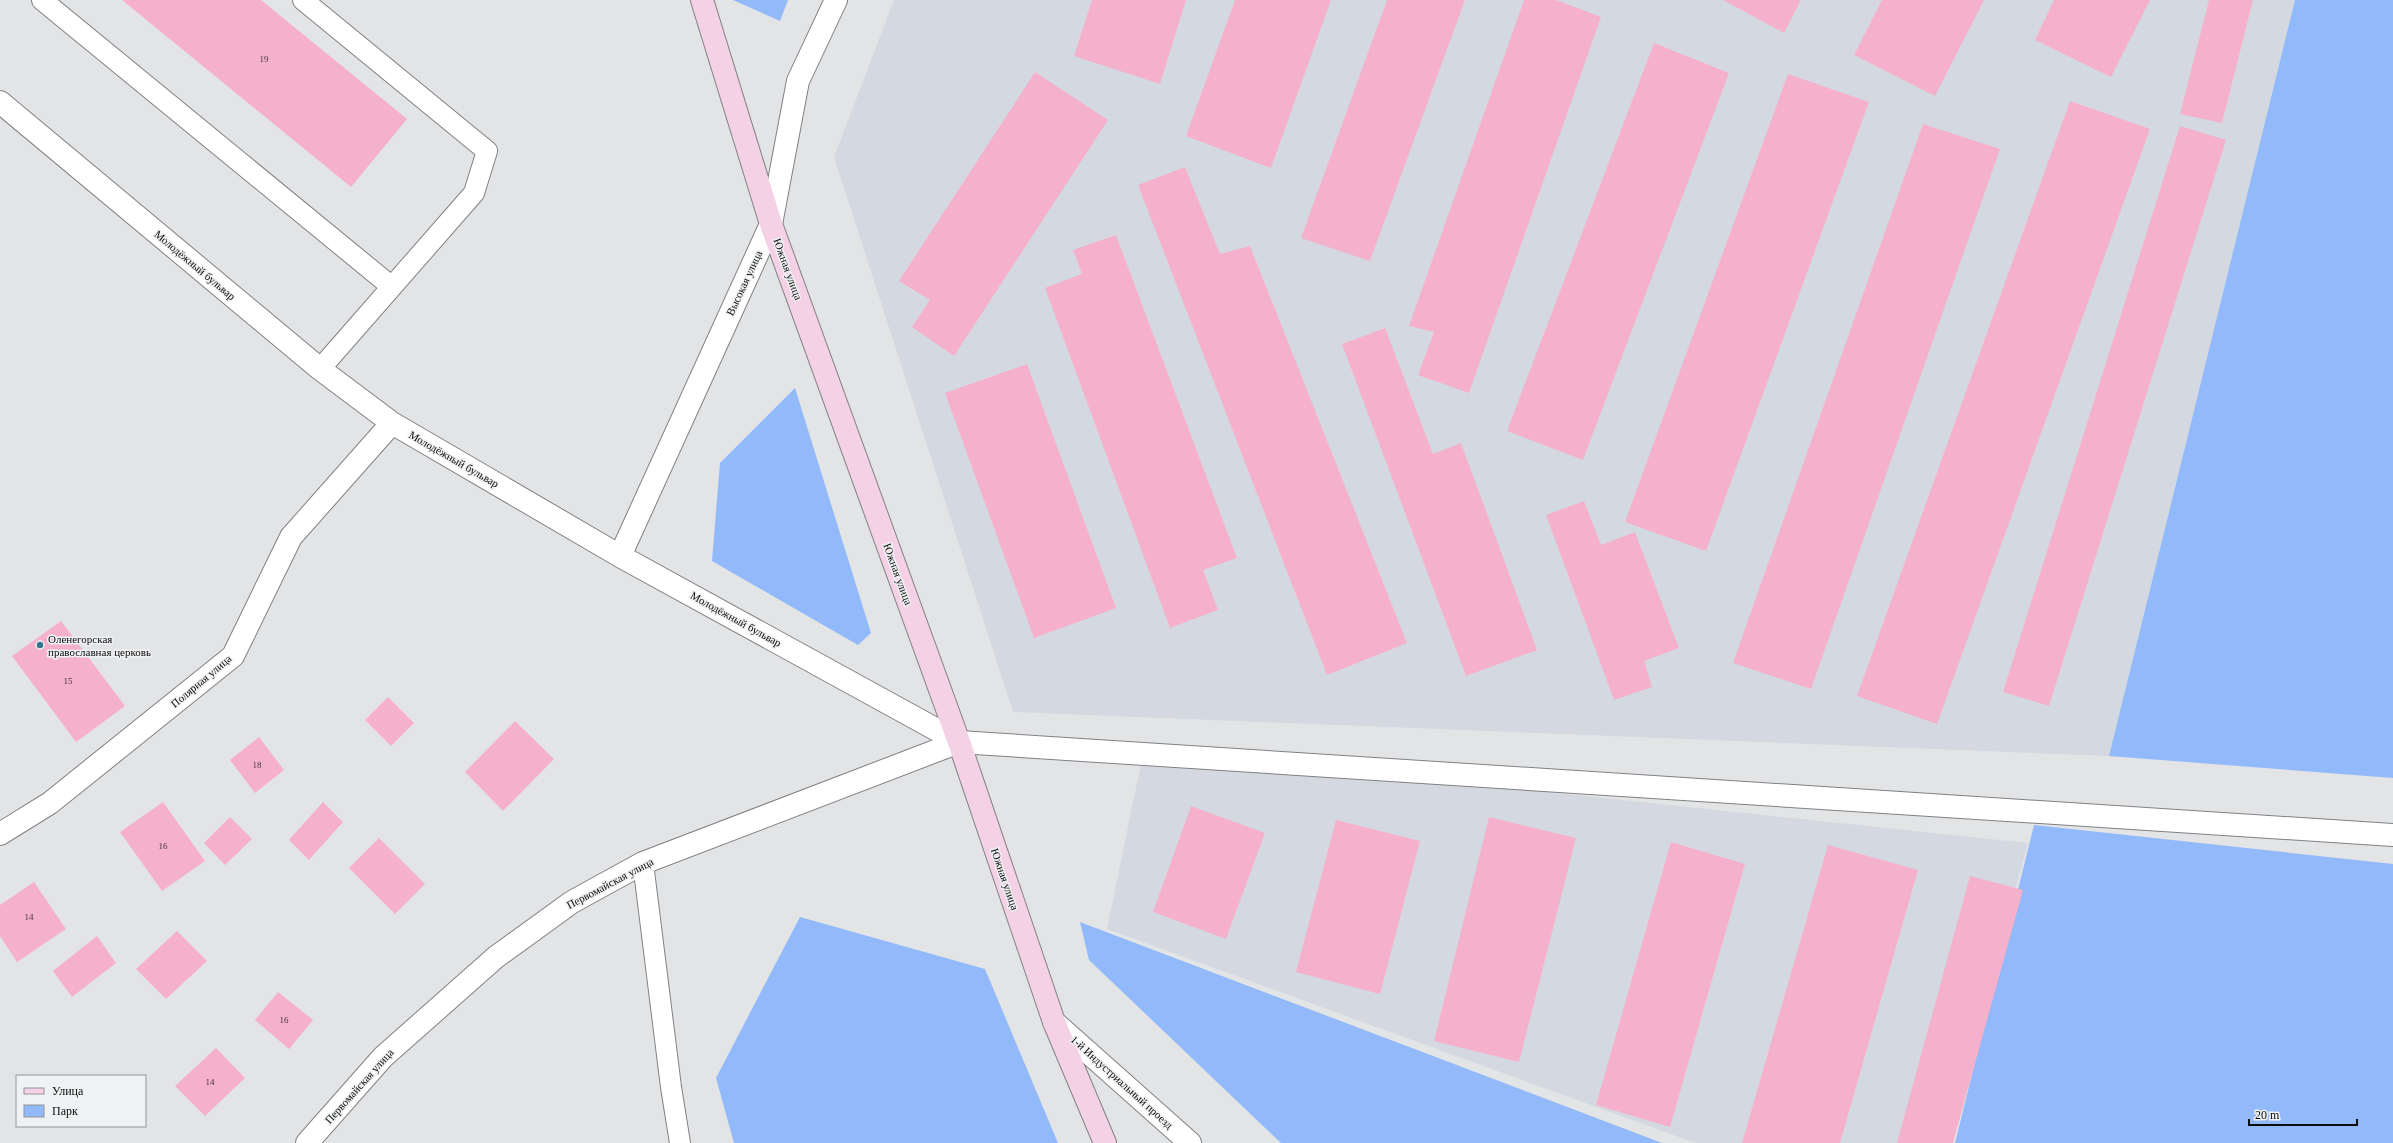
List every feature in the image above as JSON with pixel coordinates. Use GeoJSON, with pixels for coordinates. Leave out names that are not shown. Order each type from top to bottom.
{"type":"FeatureCollection","features":[{"type":"Feature","properties":{"kind":"street","name":"Южная улица"},"geometry":{"type":"LineString","coordinates":[[702,0],[772,224],[959,742],[1054,1022],[1105,1143]]}},
{"type":"Feature","properties":{"kind":"street","name":"Высокая улица"},"geometry":{"type":"LineString","coordinates":[[620,556],[772,224],[798,81],[836,0]]}},
{"type":"Feature","properties":{"kind":"street","name":"Молодёжный бульвар"},"geometry":{"type":"LineString","coordinates":[[0,102],[320,369],[392,423],[620,556],[959,742]]}},
{"type":"Feature","properties":{"kind":"street","name":"Полярная улица"},"geometry":{"type":"LineString","coordinates":[[0,834],[50,803],[233,656],[291,536],[392,423]]}},
{"type":"Feature","properties":{"kind":"street"},"geometry":{"type":"LineString","coordinates":[[959,742],[2393,835]]}},
{"type":"Feature","properties":{"kind":"street","name":"Первомайская улица"},"geometry":{"type":"LineString","coordinates":[[307,1143],[383,1057],[496,957],[572,902],[643,863],[959,742]]}},
{"type":"Feature","properties":{"kind":"street","name":"1-й Индустриальный проезд"},"geometry":{"type":"LineString","coordinates":[[1054,1022],[1190,1143]]}},
{"type":"Feature","properties":{"kind":"lane"},"geometry":{"type":"LineString","coordinates":[[42,0],[392,287]]}},
{"type":"Feature","properties":{"kind":"lane"},"geometry":{"type":"LineString","coordinates":[[304,0],[486,152],[474,193],[320,369]]}},
{"type":"Feature","properties":{"kind":"lane"},"geometry":{"type":"LineString","coordinates":[[643,863],[671,1087],[680,1143]]}},
{"type":"Feature","properties":{"kind":"shaded area"},"geometry":{"type":"Polygon","coordinates":[[[894,0],[2295,0],[2109,756],[1013,712],[834,157],[894,0]]]}},
{"type":"Feature","properties":{"kind":"shaded area"},"geometry":{"type":"Polygon","coordinates":[[[1144,749],[2028,843],[1947,1143],[1695,1143],[1107,929],[1144,749]]]}},
{"type":"Feature","properties":{"kind":"green space"},"geometry":{"type":"Polygon","coordinates":[[[733,0],[788,0],[780,21],[733,0]]]}},
{"type":"Feature","properties":{"kind":"green space"},"geometry":{"type":"Polygon","coordinates":[[[2295,0],[2393,0],[2393,778],[2109,756],[2295,0]]]}},
{"type":"Feature","properties":{"kind":"green space"},"geometry":{"type":"Polygon","coordinates":[[[795,388],[871,633],[858,645],[712,561],[720,463],[795,388]]]}},
{"type":"Feature","properties":{"kind":"green space"},"geometry":{"type":"Polygon","coordinates":[[[2034,825],[2393,864],[2393,1143],[1955,1143],[2034,825]]]}},
{"type":"Feature","properties":{"kind":"green space"},"geometry":{"type":"Polygon","coordinates":[[[800,917],[985,969],[1058,1143],[734,1143],[716,1078],[800,917]]]}},
{"type":"Feature","properties":{"kind":"green space"},"geometry":{"type":"Polygon","coordinates":[[[1080,922],[1662,1143],[1281,1143],[1089,960],[1080,922]]]}},
{"type":"Feature","properties":{"kind":"building"},"geometry":{"type":"Polygon","coordinates":[[[122,0],[261,0],[407,119],[351,187],[122,0]]]}},
{"type":"Feature","properties":{"kind":"building"},"geometry":{"type":"Polygon","coordinates":[[[1092,0],[1186,0],[1160,84],[1074,56],[1092,0]]]}},
{"type":"Feature","properties":{"kind":"building"},"geometry":{"type":"Polygon","coordinates":[[[1235,0],[1331,0],[1271,168],[1186,136],[1235,0]]]}},
{"type":"Feature","properties":{"kind":"building"},"geometry":{"type":"Polygon","coordinates":[[[1387,0],[1465,0],[1370,261],[1301,238],[1387,0]]]}},
{"type":"Feature","properties":{"kind":"building"},"geometry":{"type":"Polygon","coordinates":[[[1524,0],[1556,0],[1601,17],[1469,393],[1418,375],[1434,332],[1409,326],[1524,0]]]}},
{"type":"Feature","properties":{"kind":"building"},"geometry":{"type":"Polygon","coordinates":[[[1723,0],[1801,0],[1784,33],[1723,0]]]}},
{"type":"Feature","properties":{"kind":"building"},"geometry":{"type":"Polygon","coordinates":[[[1882,0],[1984,0],[1935,96],[1854,55],[1882,0]]]}},
{"type":"Feature","properties":{"kind":"building"},"geometry":{"type":"Polygon","coordinates":[[[2054,0],[2150,0],[2111,77],[2035,40],[2054,0]]]}},
{"type":"Feature","properties":{"kind":"building"},"geometry":{"type":"Polygon","coordinates":[[[2209,0],[2253,0],[2222,123],[2180,114],[2209,0]]]}},
{"type":"Feature","properties":{"kind":"building"},"geometry":{"type":"Polygon","coordinates":[[[1654,43],[1729,73],[1583,460],[1507,431],[1654,43]]]}},
{"type":"Feature","properties":{"kind":"building"},"geometry":{"type":"Polygon","coordinates":[[[1035,72],[1108,120],[954,356],[912,327],[930,300],[899,281],[1035,72]]]}},
{"type":"Feature","properties":{"kind":"building"},"geometry":{"type":"Polygon","coordinates":[[[1788,74],[1869,102],[1706,551],[1625,522],[1788,74]]]}},
{"type":"Feature","properties":{"kind":"building"},"geometry":{"type":"Polygon","coordinates":[[[2070,101],[2150,129],[1937,724],[1857,696],[2070,101]]]}},
{"type":"Feature","properties":{"kind":"building"},"geometry":{"type":"Polygon","coordinates":[[[1923,124],[2000,149],[1811,689],[1733,663],[1923,124]]]}},
{"type":"Feature","properties":{"kind":"building"},"geometry":{"type":"Polygon","coordinates":[[[2180,126],[2226,140],[2049,706],[2003,692],[2180,126]]]}},
{"type":"Feature","properties":{"kind":"building"},"geometry":{"type":"Polygon","coordinates":[[[1185,167],[1220,254],[1250,246],[1407,643],[1327,675],[1138,185],[1185,167]]]}},
{"type":"Feature","properties":{"kind":"building"},"geometry":{"type":"Polygon","coordinates":[[[1116,235],[1237,558],[1203,570],[1218,610],[1170,628],[1045,288],[1082,274],[1073,250],[1116,235]]]}},
{"type":"Feature","properties":{"kind":"building"},"geometry":{"type":"Polygon","coordinates":[[[1385,328],[1433,454],[1461,443],[1537,650],[1466,676],[1342,344],[1385,328]]]}},
{"type":"Feature","properties":{"kind":"building"},"geometry":{"type":"Polygon","coordinates":[[[1027,364],[1116,608],[1034,638],[945,393],[1027,364]]]}},
{"type":"Feature","properties":{"kind":"building"},"geometry":{"type":"Polygon","coordinates":[[[1584,501],[1601,545],[1635,532],[1679,648],[1644,661],[1652,687],[1614,700],[1546,515],[1584,501]]]}},
{"type":"Feature","properties":{"kind":"building"},"geometry":{"type":"Polygon","coordinates":[[[61,621],[125,706],[76,742],[12,656],[61,621]]]}},
{"type":"Feature","properties":{"kind":"building"},"geometry":{"type":"Polygon","coordinates":[[[388,697],[414,723],[391,746],[365,720],[388,697]]]}},
{"type":"Feature","properties":{"kind":"building"},"geometry":{"type":"Polygon","coordinates":[[[515,721],[554,759],[503,811],[465,772],[515,721]]]}},
{"type":"Feature","properties":{"kind":"building"},"geometry":{"type":"Polygon","coordinates":[[[259,737],[284,770],[255,793],[230,760],[259,737]]]}},
{"type":"Feature","properties":{"kind":"building"},"geometry":{"type":"Polygon","coordinates":[[[163,802],[205,861],[162,891],[120,832],[163,802]]]}},
{"type":"Feature","properties":{"kind":"building"},"geometry":{"type":"Polygon","coordinates":[[[323,802],[343,822],[309,860],[289,840],[323,802]]]}},
{"type":"Feature","properties":{"kind":"building"},"geometry":{"type":"Polygon","coordinates":[[[1191,806],[1265,833],[1226,939],[1153,912],[1191,806]]]}},
{"type":"Feature","properties":{"kind":"building"},"geometry":{"type":"Polygon","coordinates":[[[230,817],[252,839],[225,865],[204,843],[230,817]]]}},
{"type":"Feature","properties":{"kind":"building"},"geometry":{"type":"Polygon","coordinates":[[[1489,817],[1576,838],[1519,1062],[1434,1041],[1489,817]]]}},
{"type":"Feature","properties":{"kind":"building"},"geometry":{"type":"Polygon","coordinates":[[[1336,820],[1420,841],[1380,994],[1296,972],[1336,820]]]}},
{"type":"Feature","properties":{"kind":"building"},"geometry":{"type":"Polygon","coordinates":[[[379,838],[425,884],[395,914],[349,868],[379,838]]]}},
{"type":"Feature","properties":{"kind":"building"},"geometry":{"type":"Polygon","coordinates":[[[1671,842],[1745,864],[1670,1127],[1596,1105],[1671,842]]]}},
{"type":"Feature","properties":{"kind":"building"},"geometry":{"type":"Polygon","coordinates":[[[1828,845],[1918,870],[1840,1143],[1742,1143],[1828,845]]]}},
{"type":"Feature","properties":{"kind":"building"},"geometry":{"type":"Polygon","coordinates":[[[1970,876],[2023,890],[1953,1143],[1897,1143],[1970,876]]]}},
{"type":"Feature","properties":{"kind":"building"},"geometry":{"type":"Polygon","coordinates":[[[34,882],[66,929],[17,962],[0,936],[0,905],[34,882]]]}},
{"type":"Feature","properties":{"kind":"building"},"geometry":{"type":"Polygon","coordinates":[[[177,931],[207,961],[166,999],[136,969],[177,931]]]}},
{"type":"Feature","properties":{"kind":"building"},"geometry":{"type":"Polygon","coordinates":[[[97,936],[116,963],[72,997],[53,971],[97,936]]]}},
{"type":"Feature","properties":{"kind":"building"},"geometry":{"type":"Polygon","coordinates":[[[278,992],[313,1020],[289,1049],[255,1020],[278,992]]]}},
{"type":"Feature","properties":{"kind":"building"},"geometry":{"type":"Polygon","coordinates":[[[216,1048],[245,1078],[205,1116],[175,1086],[216,1048]]]}},
{"type":"Feature","properties":{"kind":"place","name":"Оленегорская православная церковь"},"geometry":{"type":"Point","coordinates":[40,645]}}]}
